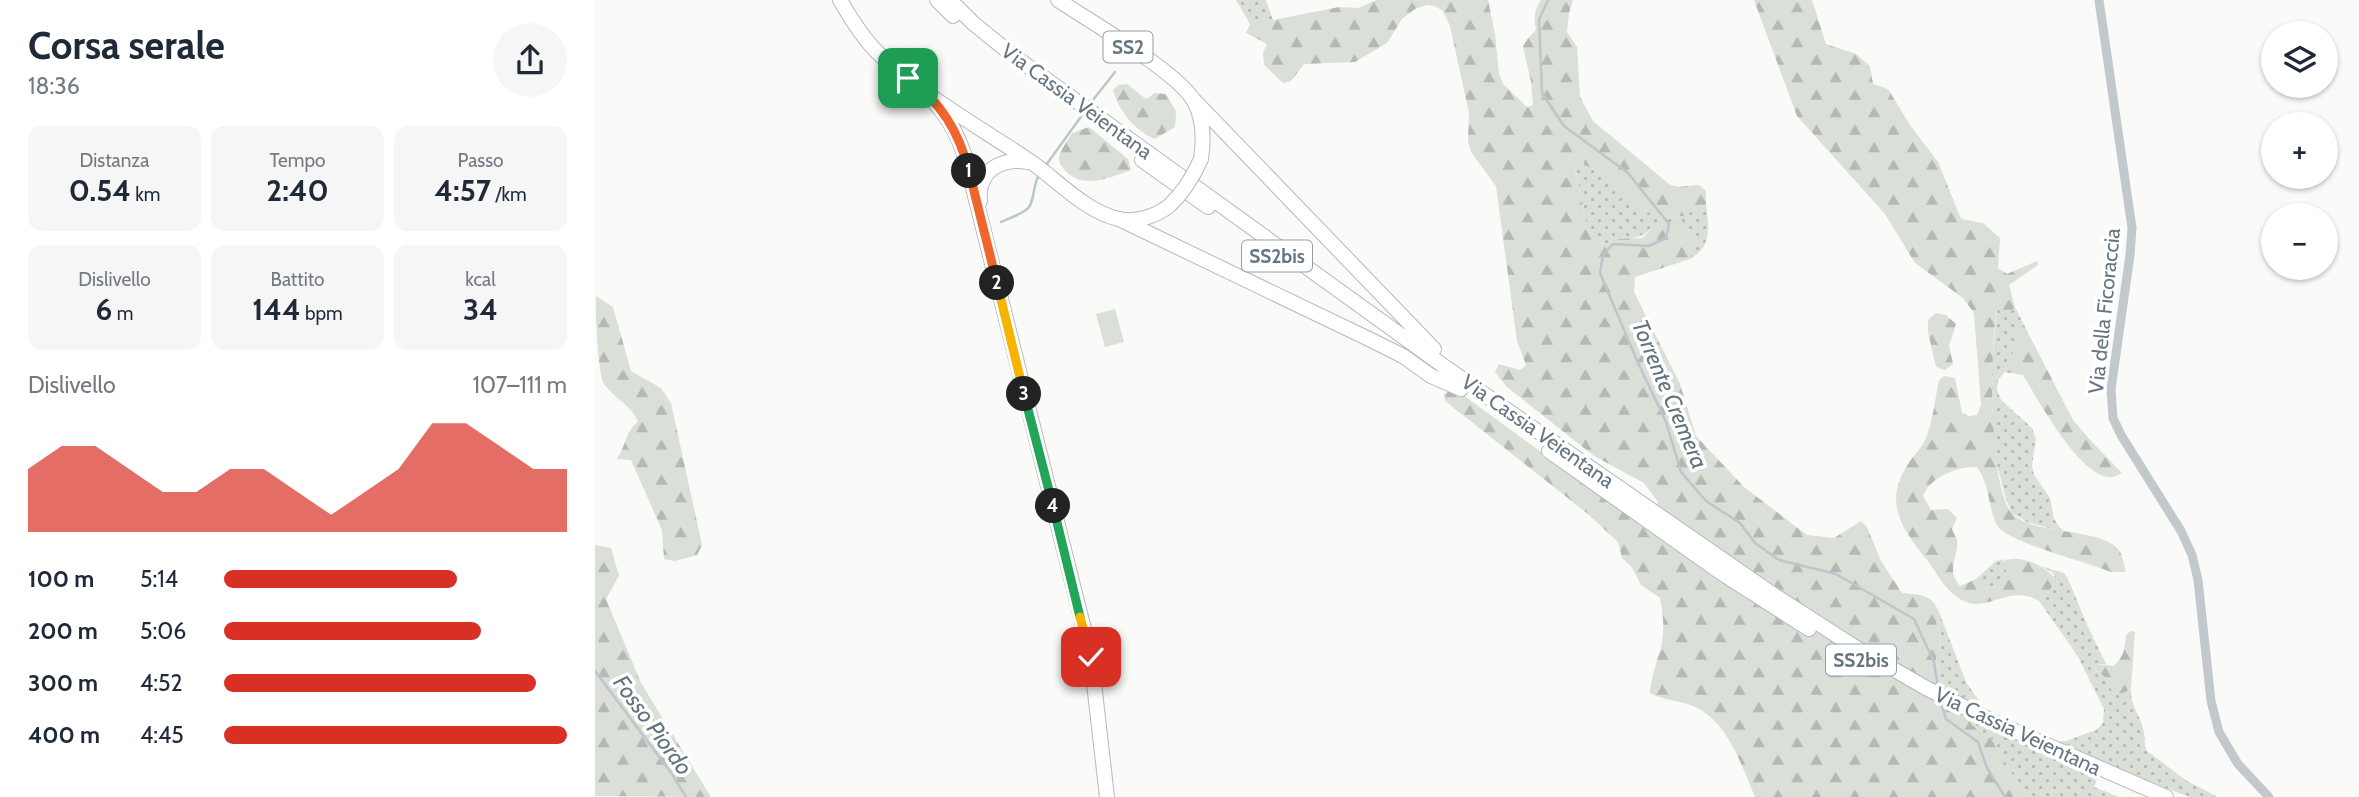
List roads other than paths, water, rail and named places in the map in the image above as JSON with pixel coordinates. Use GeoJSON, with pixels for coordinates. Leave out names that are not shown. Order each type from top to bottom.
{"type":"FeatureCollection","features":[{"type":"Feature","properties":{"kind":"main road"},"geometry":{"type":"LineString","coordinates":[[840,0],[876,51],[922,88],[1090,206],[1371,340],[1403,356],[1431,376],[1461,389]]}},
{"type":"Feature","properties":{"kind":"main road","name":"Via Cassia Veientana"},"geometry":{"type":"LineString","coordinates":[[937,0],[995,53],[1095,119],[1499,404],[1765,602],[1866,664],[1986,728],[2098,774],[2166,797]]}},
{"type":"Feature","properties":{"kind":"main road","name":"Via Cassia Veientana"},"geometry":{"type":"LineString","coordinates":[[950,0],[973,23],[1080,109]]}},
{"type":"Feature","properties":{"kind":"main road","name":"SS2"},"geometry":{"type":"LineString","coordinates":[[1058,0],[1161,70],[1193,99]]}},
{"type":"Feature","properties":{"kind":"main road"},"geometry":{"type":"LineString","coordinates":[[922,88],[953,126],[966,160],[1091,657],[1107,797]]}},
{"type":"Feature","properties":{"kind":"main road"},"geometry":{"type":"LineString","coordinates":[[1119,219],[1144,218],[1169,206],[1194,175],[1201,159],[1203,129],[1193,99]]}},
{"type":"Feature","properties":{"kind":"main road"},"geometry":{"type":"LineString","coordinates":[[1193,99],[1427,343],[1474,380],[1499,404]]}},
{"type":"Feature","properties":{"kind":"main road","name":"Via Cassia Veientana"},"geometry":{"type":"LineString","coordinates":[[1095,119],[1461,389],[1642,511]]}},
{"type":"Feature","properties":{"kind":"main road"},"geometry":{"type":"LineString","coordinates":[[980,216],[981,184],[992,168],[1009,160],[1039,168]]}},
{"type":"Feature","properties":{"kind":"main road","name":"Via Cassia Veientana"},"geometry":{"type":"LineString","coordinates":[[2098,774],[2141,797]]}},
{"type":"Feature","properties":{"kind":"street","name":"Via della Ficoraccia"},"geometry":{"type":"LineString","coordinates":[[2099,0],[2132,228],[2111,384],[2111,409],[2120,435],[2181,531],[2192,555],[2198,580],[2210,695],[2219,732],[2241,768],[2269,797]]}},
{"type":"Feature","properties":{"kind":"waterway","name":"Torrente Cremera"},"geometry":{"type":"LineString","coordinates":[[1548,0],[1539,20],[1542,93],[1564,126],[1628,173],[1669,224],[1666,238],[1649,246],[1613,244],[1603,255],[1600,273],[1666,422],[1681,472],[1706,501],[1740,523],[1755,543],[1779,560],[1836,574],[1914,619],[1934,662],[1938,688]]}},
{"type":"Feature","properties":{"kind":"waterway"},"geometry":{"type":"LineString","coordinates":[[1089,105],[1115,72]]}},
{"type":"Feature","properties":{"kind":"waterway"},"geometry":{"type":"LineString","coordinates":[[1046,165],[1083,114]]}},
{"type":"Feature","properties":{"kind":"waterway"},"geometry":{"type":"LineString","coordinates":[[1001,222],[1030,206],[1040,173]]}},
{"type":"Feature","properties":{"kind":"waterway","name":"Fosso Piordo"},"geometry":{"type":"LineString","coordinates":[[595,671],[672,774],[686,797]]}},
{"type":"Feature","properties":{"kind":"waterway","name":"Torrente Cremera"},"geometry":{"type":"LineString","coordinates":[[1941,702],[1946,719],[1978,742],[1987,768],[2005,797]]}}]}
